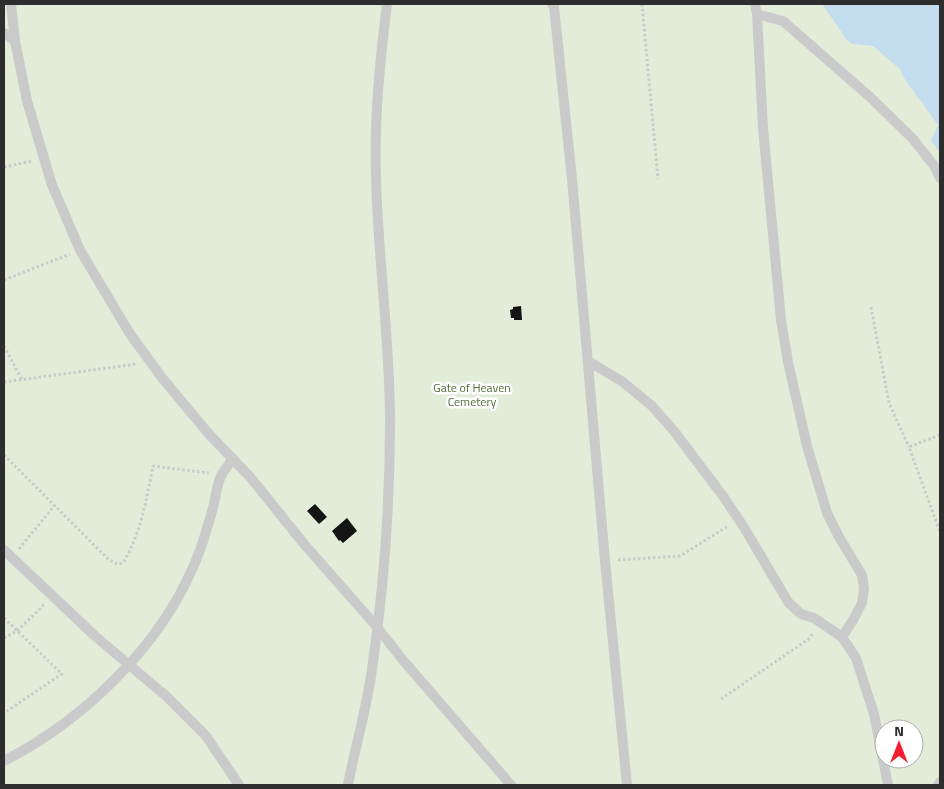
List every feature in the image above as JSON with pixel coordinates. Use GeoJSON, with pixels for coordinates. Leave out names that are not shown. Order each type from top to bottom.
{"type":"FeatureCollection","features":[{"type":"Feature","properties":{"kind":"lane"},"geometry":{"type":"LineString","coordinates":[[11,4],[15,41],[27,101],[56,194],[80,250],[130,334],[163,379],[208,433],[251,478],[336,582],[377,627],[402,659],[511,785]]}},
{"type":"Feature","properties":{"kind":"lane"},"geometry":{"type":"LineString","coordinates":[[348,785],[372,671],[383,580],[389,468],[389,361],[378,239],[376,176],[376,122],[387,4]]}},
{"type":"Feature","properties":{"kind":"lane"},"geometry":{"type":"LineString","coordinates":[[554,5],[627,785]]}},
{"type":"Feature","properties":{"kind":"lane"},"geometry":{"type":"LineString","coordinates":[[842,637],[854,620],[862,603],[864,588],[862,575],[839,537],[824,505],[807,446],[788,362],[781,320],[763,128],[756,9],[784,21],[870,97],[912,139],[935,167],[940,178]]}},
{"type":"Feature","properties":{"kind":"lane"},"geometry":{"type":"LineString","coordinates":[[4,33],[15,41]]}},
{"type":"Feature","properties":{"kind":"lane"},"geometry":{"type":"LineString","coordinates":[[588,361],[623,382],[652,406],[674,431],[723,496],[788,602],[801,614],[814,618],[842,637],[856,658],[874,714],[888,785]]}},
{"type":"Feature","properties":{"kind":"lane"},"geometry":{"type":"LineString","coordinates":[[4,761],[47,736],[80,712],[109,687],[130,664],[162,622],[194,567],[204,541],[221,475],[233,459]]}},
{"type":"Feature","properties":{"kind":"lane"},"geometry":{"type":"LineString","coordinates":[[4,550],[95,636],[166,696],[206,736],[239,785]]}},
{"type":"Feature","properties":{"kind":"path"},"geometry":{"type":"LineString","coordinates":[[642,4],[658,179]]}},
{"type":"Feature","properties":{"kind":"path"},"geometry":{"type":"LineString","coordinates":[[4,168],[44,158]]}},
{"type":"Feature","properties":{"kind":"path"},"geometry":{"type":"LineString","coordinates":[[4,280],[80,250]]}},
{"type":"Feature","properties":{"kind":"path"},"geometry":{"type":"LineString","coordinates":[[871,307],[889,403],[909,447],[940,532]]}},
{"type":"Feature","properties":{"kind":"path"},"geometry":{"type":"LineString","coordinates":[[4,346],[22,380]]}},
{"type":"Feature","properties":{"kind":"path"},"geometry":{"type":"LineString","coordinates":[[4,382],[152,362]]}},
{"type":"Feature","properties":{"kind":"path"},"geometry":{"type":"LineString","coordinates":[[909,447],[940,435]]}},
{"type":"Feature","properties":{"kind":"path"},"geometry":{"type":"LineString","coordinates":[[4,455],[110,560],[117,564],[122,563],[132,547],[139,530],[153,466],[221,475]]}},
{"type":"Feature","properties":{"kind":"path"},"geometry":{"type":"LineString","coordinates":[[11,558],[55,505]]}},
{"type":"Feature","properties":{"kind":"path"},"geometry":{"type":"LineString","coordinates":[[605,561],[680,556],[739,520]]}},
{"type":"Feature","properties":{"kind":"path"},"geometry":{"type":"LineString","coordinates":[[4,638],[17,632],[53,597]]}},
{"type":"Feature","properties":{"kind":"path"},"geometry":{"type":"LineString","coordinates":[[4,618],[62,674],[4,713]]}},
{"type":"Feature","properties":{"kind":"path"},"geometry":{"type":"LineString","coordinates":[[721,699],[810,638],[822,623]]}},
{"type":"Feature","properties":{"kind":"green space","name":"Gate of Heaven Cemetery"},"geometry":{"type":"Polygon","coordinates":[[[4,4],[940,4],[940,785],[4,785],[4,4]]]}},
{"type":"Feature","properties":{"kind":"water"},"geometry":{"type":"Polygon","coordinates":[[[822,4],[940,4],[940,152],[931,141],[938,125],[904,78],[900,69],[873,46],[852,44],[847,40],[822,4]]]}},
{"type":"Feature","properties":{"kind":"building"},"geometry":{"type":"Polygon","coordinates":[[[521,306],[522,320],[514,320],[514,318],[511,318],[510,310],[513,307],[521,306]]]}},
{"type":"Feature","properties":{"kind":"building"},"geometry":{"type":"Polygon","coordinates":[[[315,504],[327,517],[319,524],[307,511],[315,504]]]}},
{"type":"Feature","properties":{"kind":"building"},"geometry":{"type":"Polygon","coordinates":[[[347,518],[357,531],[343,543],[339,541],[332,531],[347,518]]]}}]}
